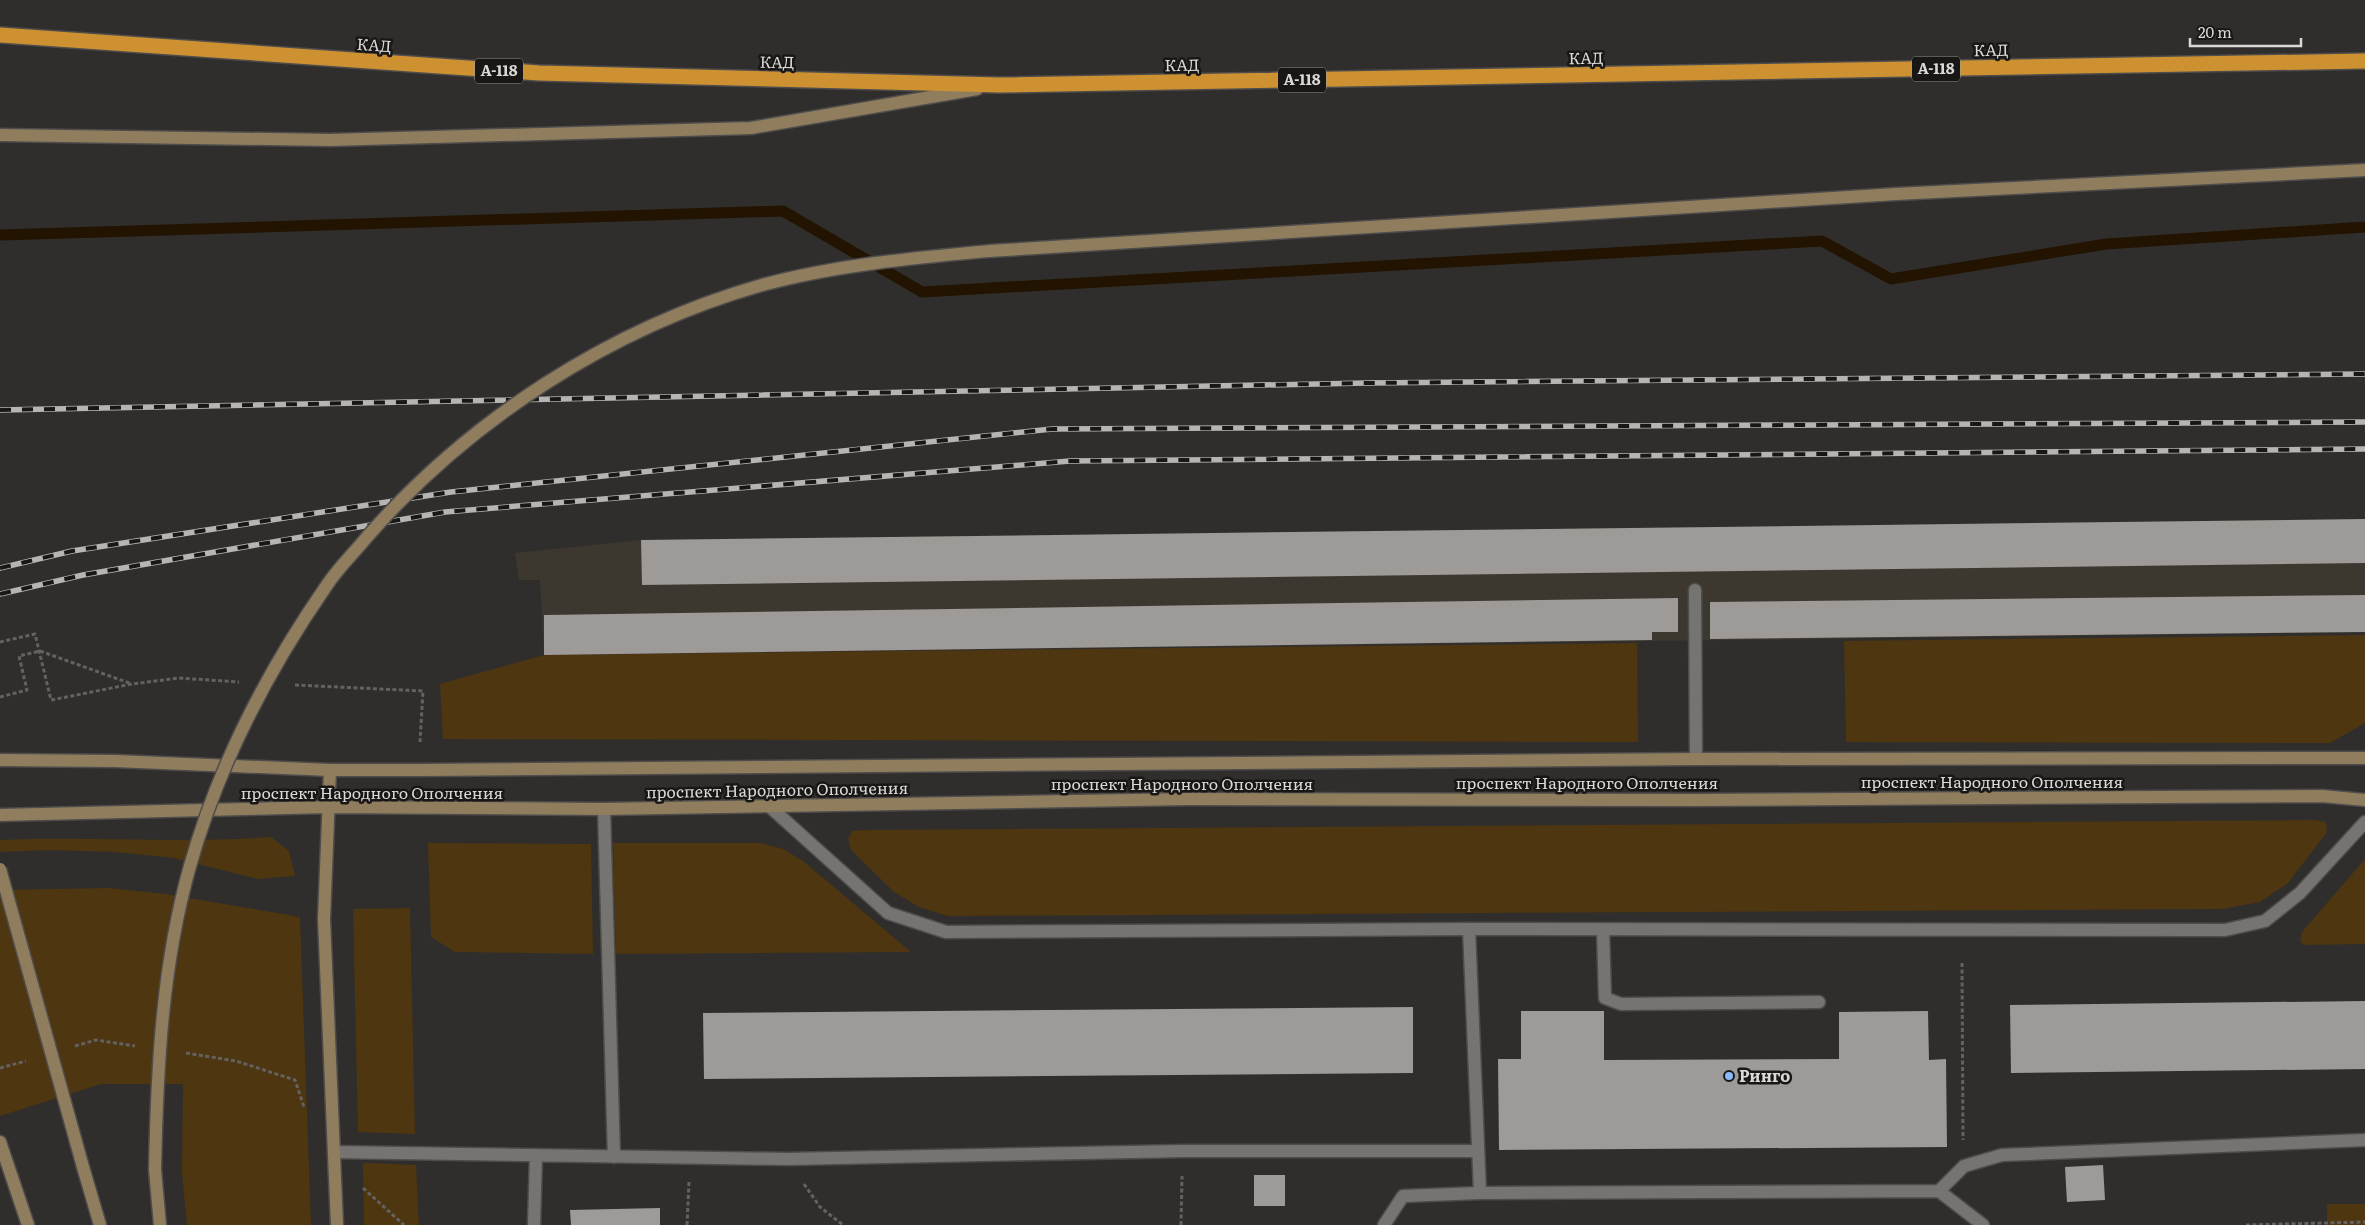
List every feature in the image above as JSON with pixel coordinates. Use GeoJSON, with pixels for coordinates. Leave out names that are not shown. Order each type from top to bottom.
{"type":"FeatureCollection","features":[{"type":"Feature","properties":{"kind":"highway","name":"КАД"},"geometry":{"type":"LineString","coordinates":[[0,36],[539,73],[999,85],[1585,76],[2268,62],[2365,62]]}},
{"type":"Feature","properties":{"kind":"main road"},"geometry":{"type":"LineString","coordinates":[[0,135],[330,140],[751,128],[999,85]]}},
{"type":"Feature","properties":{"kind":"main road"},"geometry":{"type":"LineString","coordinates":[[160,1225],[155,1170],[157,1074],[168,960],[190,866],[224,768],[276,666],[328,582],[420,481],[518,401],[572,366],[696,308],[763,285],[892,260],[989,251],[1896,194],[2365,170]]}},
{"type":"Feature","properties":{"kind":"main road","name":"проспект Народного Ополчения"},"geometry":{"type":"LineString","coordinates":[[0,760],[115,761],[330,770],[1696,760],[2365,758]]}},
{"type":"Feature","properties":{"kind":"main road"},"geometry":{"type":"LineString","coordinates":[[330,770],[324,919],[337,1225]]}},
{"type":"Feature","properties":{"kind":"main road","name":"проспект Народного Ополчения"},"geometry":{"type":"LineString","coordinates":[[0,815],[329,807],[604,809],[1188,799],[1705,800],[2322,796],[2365,800]]}},
{"type":"Feature","properties":{"kind":"main road"},"geometry":{"type":"LineString","coordinates":[[0,869],[100,1225]]}},
{"type":"Feature","properties":{"kind":"main road"},"geometry":{"type":"LineString","coordinates":[[0,1142],[28,1225]]}},
{"type":"Feature","properties":{"kind":"street"},"geometry":{"type":"LineString","coordinates":[[1695,590],[1696,760]]}},
{"type":"Feature","properties":{"kind":"street"},"geometry":{"type":"LineString","coordinates":[[769,806],[888,912],[946,932],[2225,930],[2265,921],[2300,893],[2365,822]]}},
{"type":"Feature","properties":{"kind":"street"},"geometry":{"type":"LineString","coordinates":[[604,809],[614,1158]]}},
{"type":"Feature","properties":{"kind":"street"},"geometry":{"type":"LineString","coordinates":[[1469,930],[1480,1193]]}},
{"type":"Feature","properties":{"kind":"street"},"geometry":{"type":"LineString","coordinates":[[1603,930],[1605,998],[1621,1004],[1818,1002]]}},
{"type":"Feature","properties":{"kind":"street"},"geometry":{"type":"LineString","coordinates":[[1939,1191],[1964,1166],[2002,1155],[2365,1140]]}},
{"type":"Feature","properties":{"kind":"street"},"geometry":{"type":"LineString","coordinates":[[334,1152],[614,1158],[787,1158],[1183,1151],[1478,1151]]}},
{"type":"Feature","properties":{"kind":"street"},"geometry":{"type":"LineString","coordinates":[[534,1225],[536,1155]]}},
{"type":"Feature","properties":{"kind":"street"},"geometry":{"type":"LineString","coordinates":[[1384,1225],[1403,1196],[1480,1193],[1939,1191],[1983,1225]]}},
{"type":"Feature","properties":{"kind":"path"},"geometry":{"type":"LineString","coordinates":[[0,642],[35,634],[51,700],[132,684],[179,678],[244,682]]}},
{"type":"Feature","properties":{"kind":"path"},"geometry":{"type":"LineString","coordinates":[[0,697],[27,690],[19,656],[40,651],[132,684]]}},
{"type":"Feature","properties":{"kind":"path"},"geometry":{"type":"LineString","coordinates":[[290,684],[423,691],[420,742]]}},
{"type":"Feature","properties":{"kind":"path"},"geometry":{"type":"LineString","coordinates":[[1962,963],[1964,1166]]}},
{"type":"Feature","properties":{"kind":"path"},"geometry":{"type":"LineString","coordinates":[[295,1080],[307,1116]]}},
{"type":"Feature","properties":{"kind":"path"},"geometry":{"type":"LineString","coordinates":[[687,1225],[690,1158]]}},
{"type":"Feature","properties":{"kind":"path"},"geometry":{"type":"LineString","coordinates":[[787,1158],[820,1207],[843,1225]]}},
{"type":"Feature","properties":{"kind":"path"},"geometry":{"type":"LineString","coordinates":[[1182,1167],[1182,1225]]}},
{"type":"Feature","properties":{"kind":"path"},"geometry":{"type":"LineString","coordinates":[[368,1196],[404,1225]]}},
{"type":"Feature","properties":{"kind":"path"},"geometry":{"type":"LineString","coordinates":[[2246,1225],[2365,1222]]}},
{"type":"Feature","properties":{"kind":"shaded area"},"geometry":{"type":"Polygon","coordinates":[[[2365,519],[2365,632],[544,655],[540,580],[519,580],[515,553],[641,540],[2365,519]]]}},
{"type":"Feature","properties":{"kind":"shaded area"},"geometry":{"type":"Polygon","coordinates":[[[2365,635],[2365,723],[2330,743],[1846,742],[1844,641],[2365,635]]]}},
{"type":"Feature","properties":{"kind":"shaded area"},"geometry":{"type":"Polygon","coordinates":[[[1637,643],[1638,742],[443,739],[440,684],[544,655],[1637,643]]]}},
{"type":"Feature","properties":{"kind":"shaded area"},"geometry":{"type":"Polygon","coordinates":[[[2315,820],[2326,822],[2327,832],[2288,883],[2260,902],[2222,909],[948,916],[919,907],[894,892],[851,850],[848,839],[852,831],[867,830],[2315,820]]]}},
{"type":"Feature","properties":{"kind":"shaded area"},"geometry":{"type":"Polygon","coordinates":[[[271,837],[289,851],[295,876],[258,879],[174,858],[115,852],[49,850],[0,852],[0,840],[203,840],[271,837]]]}},
{"type":"Feature","properties":{"kind":"shaded area"},"geometry":{"type":"Polygon","coordinates":[[[428,843],[591,844],[593,954],[455,952],[431,937],[428,843]]]}},
{"type":"Feature","properties":{"kind":"shaded area"},"geometry":{"type":"Polygon","coordinates":[[[613,843],[761,843],[783,849],[803,861],[911,952],[616,954],[613,843]]]}},
{"type":"Feature","properties":{"kind":"shaded area"},"geometry":{"type":"Polygon","coordinates":[[[2365,859],[2365,944],[2303,945],[2300,940],[2302,932],[2365,859]]]}},
{"type":"Feature","properties":{"kind":"shaded area"},"geometry":{"type":"Polygon","coordinates":[[[109,888],[166,894],[300,917],[311,1225],[187,1225],[182,1173],[183,1084],[101,1084],[0,1116],[0,890],[109,888]]]}},
{"type":"Feature","properties":{"kind":"shaded area"},"geometry":{"type":"Polygon","coordinates":[[[410,908],[415,1134],[358,1132],[353,909],[410,908]]]}},
{"type":"Feature","properties":{"kind":"shaded area"},"geometry":{"type":"Polygon","coordinates":[[[363,1163],[416,1165],[419,1225],[364,1225],[363,1163]]]}},
{"type":"Feature","properties":{"kind":"shaded area"},"geometry":{"type":"Polygon","coordinates":[[[2327,1204],[2365,1204],[2365,1225],[2327,1225],[2327,1204]]]}},
{"type":"Feature","properties":{"kind":"building"},"geometry":{"type":"Polygon","coordinates":[[[2365,519],[2365,563],[642,585],[641,540],[2365,519]]]}},
{"type":"Feature","properties":{"kind":"building"},"geometry":{"type":"Polygon","coordinates":[[[2365,595],[2365,632],[1710,639],[1710,602],[2365,595]]]}},
{"type":"Feature","properties":{"kind":"building"},"geometry":{"type":"Polygon","coordinates":[[[1678,598],[1678,632],[1652,632],[1652,640],[544,655],[544,615],[1678,598]]]}},
{"type":"Feature","properties":{"kind":"building"},"geometry":{"type":"Polygon","coordinates":[[[2365,1001],[2365,1069],[2011,1073],[2010,1005],[2365,1001]]]}},
{"type":"Feature","properties":{"kind":"building"},"geometry":{"type":"Polygon","coordinates":[[[1413,1007],[1413,1073],[704,1079],[703,1013],[1413,1007]]]}},
{"type":"Feature","properties":{"kind":"building"},"geometry":{"type":"Polygon","coordinates":[[[1521,1011],[1604,1011],[1604,1060],[1839,1059],[1839,1012],[1928,1011],[1929,1060],[1946,1059],[1947,1147],[1499,1150],[1498,1059],[1521,1059],[1521,1011]]]}},
{"type":"Feature","properties":{"kind":"building"},"geometry":{"type":"Polygon","coordinates":[[[2103,1165],[2105,1200],[2067,1202],[2065,1167],[2103,1165]]]}},
{"type":"Feature","properties":{"kind":"building"},"geometry":{"type":"Polygon","coordinates":[[[1254,1175],[1285,1175],[1285,1206],[1254,1206],[1254,1175]]]}},
{"type":"Feature","properties":{"kind":"building"},"geometry":{"type":"Polygon","coordinates":[[[660,1208],[660,1225],[571,1225],[570,1210],[660,1208]]]}},
{"type":"Feature","properties":{"kind":"waterway"},"geometry":{"type":"LineString","coordinates":[[0,235],[783,211],[922,292],[1822,241],[1891,279],[2106,244],[2365,227]]}},
{"type":"Feature","properties":{"kind":"railway"},"geometry":{"type":"LineString","coordinates":[[0,410],[1366,383],[2365,374]]}},
{"type":"Feature","properties":{"kind":"railway"},"geometry":{"type":"LineString","coordinates":[[0,568],[72,551],[451,492],[1052,429],[2365,422]]}},
{"type":"Feature","properties":{"kind":"railway"},"geometry":{"type":"LineString","coordinates":[[0,594],[83,575],[445,512],[1070,461],[2365,449]]}},
{"type":"Feature","properties":{"kind":"place","name":"Ринго"},"geometry":{"type":"Point","coordinates":[1729,1076]}}]}
